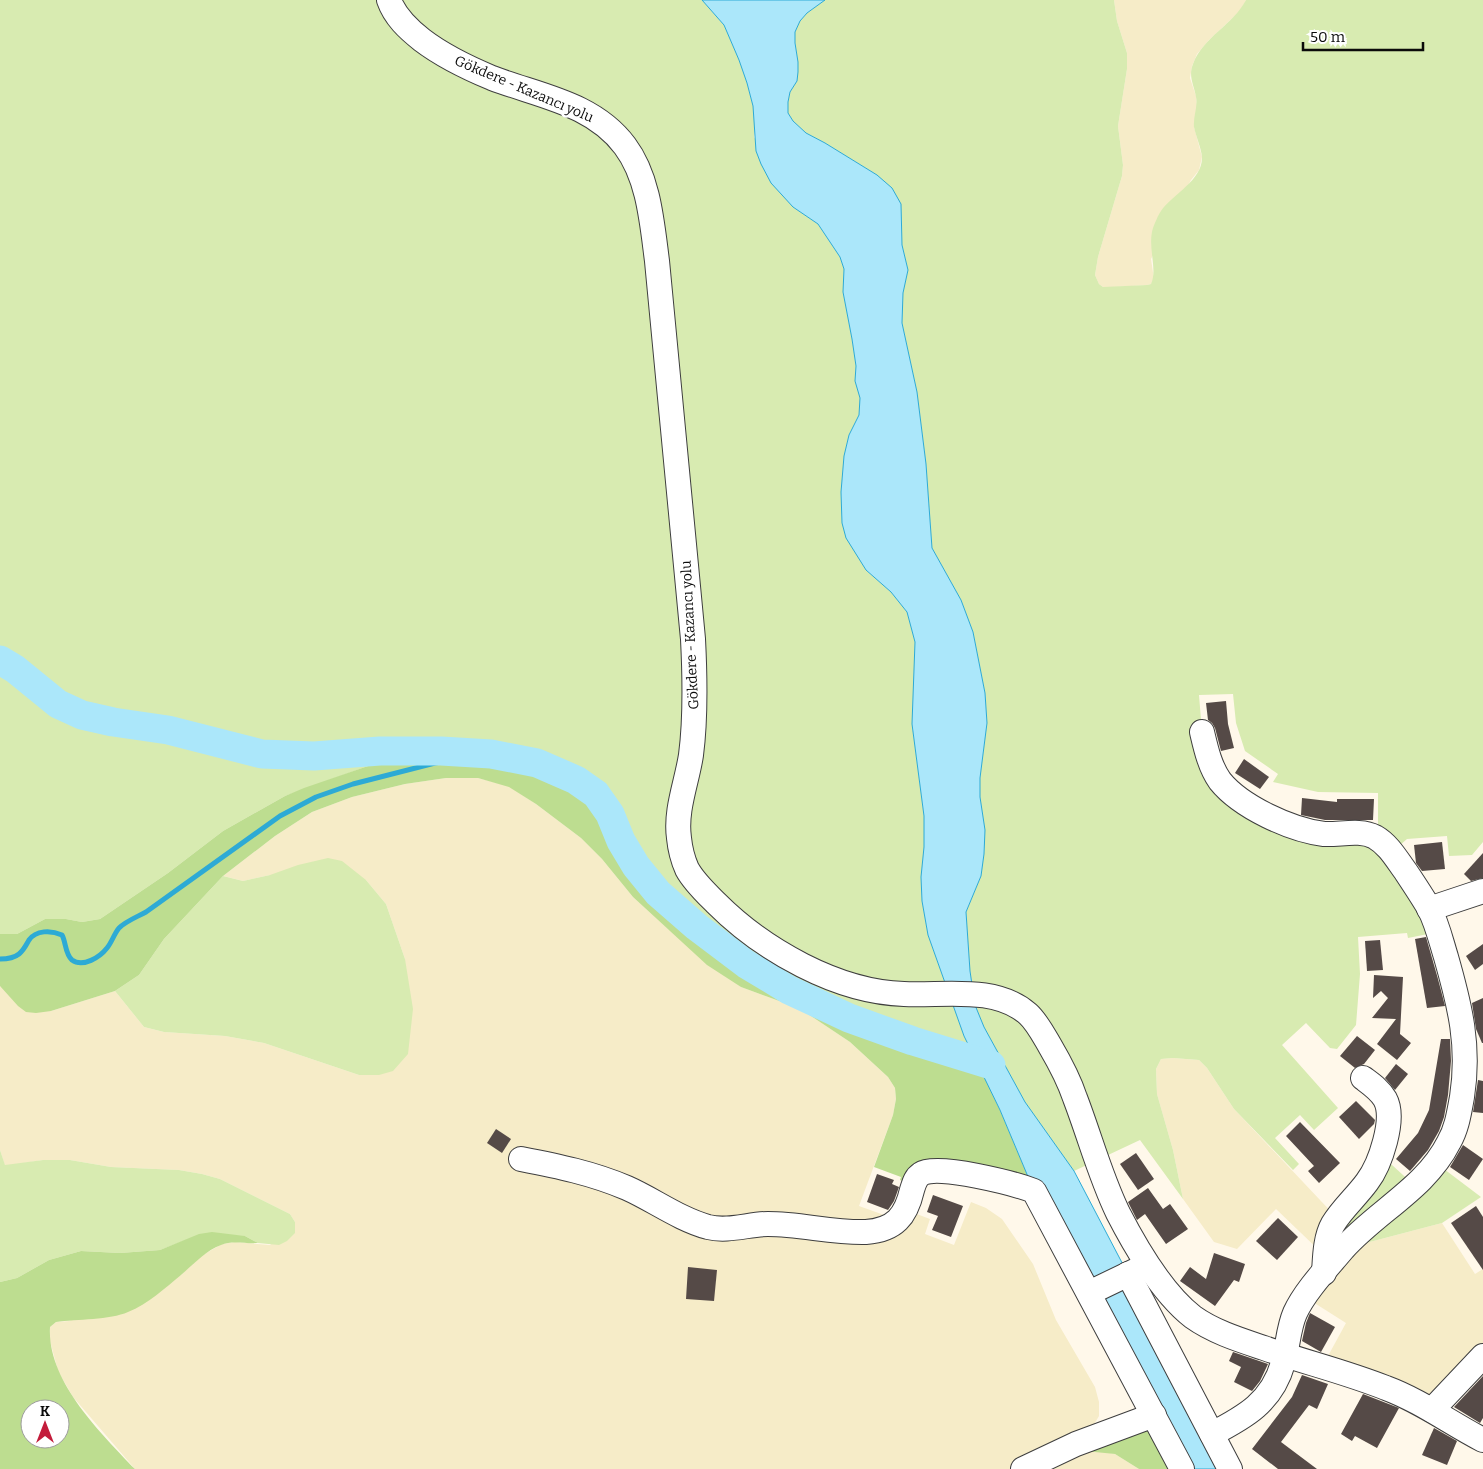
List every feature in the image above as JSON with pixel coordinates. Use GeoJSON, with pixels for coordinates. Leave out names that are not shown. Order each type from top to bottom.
{"type":"FeatureCollection","features":[{"type":"Feature","properties":{"kind":"street","name":"Gökdere - Kazancı yolu"},"geometry":{"type":"LineString","coordinates":[[389,0],[400,21],[441,53],[492,78],[593,115],[611,130],[625,146],[635,162],[643,184],[651,215],[657,262],[693,640],[695,683],[691,755],[678,821],[678,837],[688,871],[702,889],[722,909],[752,934],[794,962],[825,976],[880,992],[993,996],[1029,1014],[1044,1036],[1065,1074],[1075,1097],[1103,1179],[1118,1212],[1132,1272]]}},
{"type":"Feature","properties":{"kind":"street"},"geometry":{"type":"LineString","coordinates":[[1202,732],[1212,767],[1220,780],[1232,792],[1272,818],[1324,834],[1362,833],[1373,836],[1389,848],[1429,909],[1474,1052],[1465,1079],[1457,1122],[1440,1158],[1415,1186],[1361,1230],[1306,1296],[1296,1310],[1290,1325],[1285,1355],[1277,1379],[1268,1394],[1256,1408],[1240,1420],[1212,1434]]}},
{"type":"Feature","properties":{"kind":"street"},"geometry":{"type":"LineString","coordinates":[[1429,909],[1483,891]]}},
{"type":"Feature","properties":{"kind":"street"},"geometry":{"type":"LineString","coordinates":[[1324,1273],[1332,1225],[1376,1169],[1385,1140],[1388,1113],[1386,1101],[1380,1091],[1363,1078]]}},
{"type":"Feature","properties":{"kind":"street"},"geometry":{"type":"LineString","coordinates":[[521,1159],[597,1176],[628,1188],[700,1224],[720,1228],[766,1224],[838,1231],[878,1230],[892,1225],[904,1214],[909,1204],[915,1180],[922,1173],[931,1170],[977,1176],[1034,1192],[1093,1291],[1182,1469]]}},
{"type":"Feature","properties":{"kind":"street"},"geometry":{"type":"LineString","coordinates":[[1093,1291],[1132,1272]]}},
{"type":"Feature","properties":{"kind":"street"},"geometry":{"type":"LineString","coordinates":[[1132,1272],[1177,1302],[1195,1318],[1224,1334],[1387,1388],[1432,1410],[1483,1440]]}},
{"type":"Feature","properties":{"kind":"street"},"geometry":{"type":"LineString","coordinates":[[1132,1272],[1230,1469]]}},
{"type":"Feature","properties":{"kind":"street"},"geometry":{"type":"LineString","coordinates":[[1432,1410],[1483,1356]]}},
{"type":"Feature","properties":{"kind":"street"},"geometry":{"type":"LineString","coordinates":[[1023,1469],[1076,1444],[1154,1416]]}},
{"type":"Feature","properties":{"kind":"shaded area"},"geometry":{"type":"Polygon","coordinates":[[[1114,0],[1246,0],[1242,9],[1197,54],[1192,66],[1190,78],[1196,96],[1197,107],[1194,127],[1202,157],[1199,170],[1191,180],[1151,259],[1154,279],[1151,284],[1147,285],[1103,287],[1099,284],[1095,275],[1098,257],[1122,176],[1123,165],[1118,126],[1127,69],[1127,53],[1117,21],[1114,0]]]}},
{"type":"Feature","properties":{"kind":"shaded area"},"geometry":{"type":"Polygon","coordinates":[[[446,778],[478,778],[509,786],[536,804],[581,838],[602,859],[633,897],[668,929],[741,987],[805,1012],[850,1042],[888,1077],[895,1088],[896,1099],[893,1115],[859,1206],[898,1220],[906,1210],[930,1219],[925,1234],[954,1245],[971,1202],[986,1208],[1002,1219],[1033,1264],[1056,1320],[1095,1387],[1099,1402],[1099,1416],[1093,1426],[1099,1451],[1115,1454],[1139,1469],[135,1469],[73,1397],[58,1371],[50,1341],[50,1327],[56,1322],[69,1321],[181,1275],[201,1256],[222,1244],[235,1242],[270,1245],[295,1222],[290,1214],[220,1179],[202,1174],[179,1170],[111,1167],[70,1160],[43,1160],[5,1166],[0,1150],[0,986],[51,1011],[115,991],[144,1027],[164,1032],[225,1036],[264,1043],[359,1075],[405,959],[386,904],[366,880],[270,875],[243,881],[223,876],[275,836],[312,812],[352,797],[405,784],[446,778]]]}},
{"type":"Feature","properties":{"kind":"shaded area"},"geometry":{"type":"Polygon","coordinates":[[[1161,1059],[1199,1060],[1207,1068],[1234,1109],[1337,1218],[1325,1256],[1276,1209],[1237,1249],[1214,1242],[1183,1199],[1173,1150],[1157,1094],[1156,1069],[1161,1059]]]}},
{"type":"Feature","properties":{"kind":"shaded area"},"geometry":{"type":"Polygon","coordinates":[[[1442,1223],[1475,1274],[1483,1269],[1483,1356],[1432,1410],[1322,1367],[1346,1323],[1305,1297],[1343,1249],[1442,1223]]]}},
{"type":"Feature","properties":{"kind":"green space"},"geometry":{"type":"Polygon","coordinates":[[[0,0],[702,0],[724,25],[739,60],[753,106],[754,137],[793,207],[818,224],[840,257],[844,269],[843,292],[856,366],[855,381],[861,398],[859,415],[849,435],[844,456],[841,492],[842,523],[866,570],[891,592],[907,612],[915,642],[912,724],[924,816],[924,847],[921,877],[922,901],[928,935],[964,1036],[976,1060],[913,1041],[849,1018],[789,990],[746,964],[697,927],[658,893],[636,866],[621,841],[610,814],[576,780],[368,766],[285,796],[223,831],[168,873],[100,919],[82,922],[66,919],[45,919],[17,934],[0,934],[0,0]]]}},
{"type":"Feature","properties":{"kind":"green space"},"geometry":{"type":"Polygon","coordinates":[[[825,0],[1114,0],[1117,21],[1127,53],[1127,69],[1118,126],[1123,165],[1122,176],[1098,257],[1095,275],[1099,284],[1103,287],[1151,284],[1153,278],[1151,235],[1153,228],[1166,205],[1193,180],[1201,165],[1202,157],[1194,127],[1196,101],[1191,77],[1193,64],[1204,46],[1234,17],[1246,0],[1483,0],[1483,842],[1472,855],[1449,856],[1447,836],[1407,839],[1392,852],[1438,932],[1408,938],[1407,933],[1358,937],[1360,974],[1356,1025],[1337,1049],[1330,1048],[1306,1023],[1282,1045],[1338,1108],[1314,1130],[1300,1115],[1275,1138],[1299,1164],[1293,1170],[1234,1109],[1207,1068],[1199,1060],[1173,1058],[1161,1059],[1156,1069],[1157,1094],[1173,1150],[1183,1199],[1140,1140],[1074,1171],[1025,1102],[984,1027],[975,1005],[970,971],[966,912],[981,876],[984,854],[985,830],[980,797],[980,778],[987,723],[985,693],[973,632],[961,600],[932,548],[926,464],[917,392],[902,323],[903,293],[908,270],[902,245],[902,220],[877,175],[806,133],[793,121],[788,113],[790,92],[797,81],[798,62],[795,32],[800,21],[807,13],[825,0]],[[1233,694],[1199,695],[1202,732],[1206,750],[1272,818],[1378,827],[1378,793],[1318,792],[1273,782],[1278,774],[1245,751],[1236,723],[1233,694]]]}},
{"type":"Feature","properties":{"kind":"green space"},"geometry":{"type":"Polygon","coordinates":[[[491,754],[535,762],[550,767],[567,775],[596,794],[604,805],[622,843],[656,889],[676,909],[709,936],[764,975],[810,1001],[856,1021],[976,1060],[1000,1110],[1034,1191],[977,1176],[914,1186],[900,1180],[901,1177],[874,1167],[893,1115],[896,1099],[895,1088],[888,1077],[850,1042],[805,1012],[741,987],[707,965],[633,897],[602,859],[581,838],[536,804],[509,787],[478,778],[446,778],[405,784],[352,797],[312,812],[275,836],[223,876],[164,939],[139,975],[115,991],[51,1011],[36,1013],[26,1012],[18,1006],[0,986],[0,934],[17,934],[45,919],[66,919],[82,922],[100,919],[168,873],[223,831],[285,796],[368,766],[411,760],[491,754]]]}},
{"type":"Feature","properties":{"kind":"green space"},"geometry":{"type":"Polygon","coordinates":[[[328,858],[342,861],[366,880],[386,904],[405,959],[413,1009],[408,1054],[393,1071],[379,1075],[359,1075],[264,1043],[225,1036],[164,1032],[144,1027],[115,991],[139,975],[164,939],[223,876],[243,881],[328,858]]]}},
{"type":"Feature","properties":{"kind":"green space"},"geometry":{"type":"Polygon","coordinates":[[[0,1150],[5,1165],[43,1160],[70,1160],[111,1167],[179,1170],[220,1179],[290,1214],[295,1222],[295,1233],[287,1241],[279,1245],[258,1243],[245,1236],[199,1235],[160,1250],[120,1253],[81,1251],[49,1260],[17,1278],[0,1282],[0,1150]]]}},
{"type":"Feature","properties":{"kind":"green space"},"geometry":{"type":"Polygon","coordinates":[[[1381,1155],[1414,1185],[1436,1163],[1481,1197],[1442,1223],[1343,1249],[1325,1256],[1381,1155]]]}},
{"type":"Feature","properties":{"kind":"green space"},"geometry":{"type":"Polygon","coordinates":[[[212,1232],[245,1236],[258,1243],[230,1243],[215,1248],[142,1305],[121,1315],[56,1322],[50,1327],[51,1347],[57,1367],[66,1386],[92,1422],[135,1469],[0,1469],[0,1282],[17,1278],[49,1260],[81,1251],[120,1253],[160,1250],[199,1234],[212,1232]]]}},
{"type":"Feature","properties":{"kind":"green space"},"geometry":{"type":"Polygon","coordinates":[[[1154,1415],[1182,1469],[1139,1469],[1115,1454],[1065,1449],[1154,1415]]]}},
{"type":"Feature","properties":{"kind":"water"},"geometry":{"type":"Polygon","coordinates":[[[702,0],[825,0],[807,13],[800,21],[795,32],[798,72],[797,81],[790,92],[788,113],[793,121],[806,133],[877,175],[892,188],[901,204],[902,245],[908,270],[903,293],[902,323],[917,392],[926,464],[932,548],[961,600],[973,632],[985,693],[987,723],[980,778],[980,797],[985,830],[984,854],[981,876],[966,912],[970,971],[975,1005],[984,1027],[1025,1102],[1074,1171],[1230,1469],[1182,1469],[1034,1191],[1000,1110],[964,1036],[928,935],[922,901],[921,877],[924,847],[924,816],[912,724],[915,642],[907,612],[891,592],[866,570],[846,538],[842,523],[841,492],[844,456],[849,435],[859,415],[860,398],[855,381],[856,366],[843,292],[844,269],[840,257],[818,224],[793,207],[771,183],[756,151],[753,106],[739,60],[724,25],[702,0]]]}},
{"type":"Feature","properties":{"kind":"building"},"geometry":{"type":"Polygon","coordinates":[[[1226,701],[1228,724],[1234,748],[1221,751],[1215,728],[1208,720],[1206,703],[1226,701]]]}},
{"type":"Feature","properties":{"kind":"building"},"geometry":{"type":"Polygon","coordinates":[[[1244,759],[1269,777],[1260,789],[1235,773],[1244,759]]]}},
{"type":"Feature","properties":{"kind":"building"},"geometry":{"type":"Polygon","coordinates":[[[1302,798],[1337,802],[1337,799],[1374,799],[1373,820],[1325,820],[1301,815],[1302,798]]]}},
{"type":"Feature","properties":{"kind":"building"},"geometry":{"type":"Polygon","coordinates":[[[1442,842],[1445,869],[1422,871],[1416,863],[1414,845],[1442,842]]]}},
{"type":"Feature","properties":{"kind":"building"},"geometry":{"type":"Polygon","coordinates":[[[1483,853],[1483,878],[1471,881],[1464,874],[1483,853]]]}},
{"type":"Feature","properties":{"kind":"building"},"geometry":{"type":"Polygon","coordinates":[[[1426,937],[1445,1006],[1427,1008],[1415,939],[1426,937]]]}},
{"type":"Feature","properties":{"kind":"building"},"geometry":{"type":"Polygon","coordinates":[[[1380,940],[1383,970],[1367,971],[1365,941],[1380,940]]]}},
{"type":"Feature","properties":{"kind":"building"},"geometry":{"type":"Polygon","coordinates":[[[1483,944],[1483,964],[1475,970],[1466,956],[1483,944]]]}},
{"type":"Feature","properties":{"kind":"building"},"geometry":{"type":"Polygon","coordinates":[[[1374,975],[1403,977],[1400,1034],[1411,1043],[1397,1060],[1377,1044],[1396,1019],[1372,1018],[1388,998],[1381,991],[1373,998],[1374,975]]]}},
{"type":"Feature","properties":{"kind":"building"},"geometry":{"type":"Polygon","coordinates":[[[1483,998],[1482,1043],[1476,1029],[1472,1003],[1483,998]]]}},
{"type":"Feature","properties":{"kind":"building"},"geometry":{"type":"Polygon","coordinates":[[[1357,1036],[1375,1050],[1364,1064],[1355,1068],[1340,1056],[1357,1036]]]}},
{"type":"Feature","properties":{"kind":"building"},"geometry":{"type":"Polygon","coordinates":[[[1441,1039],[1450,1039],[1451,1061],[1444,1117],[1439,1131],[1428,1150],[1410,1171],[1396,1159],[1418,1133],[1429,1110],[1441,1039]]]}},
{"type":"Feature","properties":{"kind":"building"},"geometry":{"type":"Polygon","coordinates":[[[1396,1064],[1408,1074],[1395,1090],[1385,1078],[1396,1064]]]}},
{"type":"Feature","properties":{"kind":"building"},"geometry":{"type":"Polygon","coordinates":[[[1478,1080],[1483,1081],[1483,1113],[1473,1112],[1478,1080]]]}},
{"type":"Feature","properties":{"kind":"building"},"geometry":{"type":"Polygon","coordinates":[[[1356,1101],[1375,1120],[1374,1124],[1359,1139],[1339,1117],[1356,1101]]]}},
{"type":"Feature","properties":{"kind":"building"},"geometry":{"type":"Polygon","coordinates":[[[1300,1122],[1340,1163],[1319,1183],[1308,1171],[1314,1166],[1286,1136],[1300,1122]]]}},
{"type":"Feature","properties":{"kind":"building"},"geometry":{"type":"Polygon","coordinates":[[[496,1129],[511,1139],[502,1153],[487,1143],[496,1129]]]}},
{"type":"Feature","properties":{"kind":"building"},"geometry":{"type":"Polygon","coordinates":[[[1463,1145],[1483,1159],[1469,1180],[1450,1167],[1463,1145]]]}},
{"type":"Feature","properties":{"kind":"building"},"geometry":{"type":"Polygon","coordinates":[[[1136,1153],[1154,1179],[1138,1190],[1120,1164],[1136,1153]]]}},
{"type":"Feature","properties":{"kind":"building"},"geometry":{"type":"Polygon","coordinates":[[[877,1174],[894,1180],[892,1184],[899,1187],[894,1201],[888,1210],[867,1202],[877,1174]]]}},
{"type":"Feature","properties":{"kind":"building"},"geometry":{"type":"Polygon","coordinates":[[[1148,1188],[1163,1209],[1170,1204],[1188,1229],[1166,1244],[1145,1214],[1137,1220],[1128,1202],[1148,1188]]]}},
{"type":"Feature","properties":{"kind":"building"},"geometry":{"type":"Polygon","coordinates":[[[933,1195],[963,1206],[951,1237],[932,1230],[938,1216],[927,1212],[933,1195]]]}},
{"type":"Feature","properties":{"kind":"building"},"geometry":{"type":"Polygon","coordinates":[[[1476,1206],[1483,1217],[1483,1270],[1451,1223],[1476,1206]]]}},
{"type":"Feature","properties":{"kind":"building"},"geometry":{"type":"Polygon","coordinates":[[[1278,1218],[1298,1237],[1277,1260],[1256,1241],[1278,1218]]]}},
{"type":"Feature","properties":{"kind":"building"},"geometry":{"type":"Polygon","coordinates":[[[1214,1253],[1245,1264],[1239,1282],[1234,1280],[1215,1306],[1180,1281],[1190,1267],[1206,1279],[1214,1253]]]}},
{"type":"Feature","properties":{"kind":"building"},"geometry":{"type":"Polygon","coordinates":[[[688,1267],[717,1270],[714,1301],[686,1299],[688,1267]]]}},
{"type":"Feature","properties":{"kind":"building"},"geometry":{"type":"Polygon","coordinates":[[[1310,1313],[1335,1327],[1321,1352],[1302,1341],[1310,1313]]]}},
{"type":"Feature","properties":{"kind":"building"},"geometry":{"type":"Polygon","coordinates":[[[1233,1352],[1268,1364],[1260,1381],[1252,1391],[1234,1382],[1241,1367],[1229,1361],[1233,1352]]]}},
{"type":"Feature","properties":{"kind":"building"},"geometry":{"type":"Polygon","coordinates":[[[1302,1375],[1328,1384],[1317,1409],[1309,1405],[1281,1442],[1317,1469],[1278,1469],[1252,1449],[1292,1397],[1302,1375]]]}},
{"type":"Feature","properties":{"kind":"building"},"geometry":{"type":"Polygon","coordinates":[[[1483,1376],[1483,1418],[1480,1423],[1454,1407],[1483,1376]]]}},
{"type":"Feature","properties":{"kind":"building"},"geometry":{"type":"Polygon","coordinates":[[[1363,1394],[1399,1408],[1377,1448],[1355,1436],[1352,1441],[1341,1434],[1363,1394]]]}},
{"type":"Feature","properties":{"kind":"building"},"geometry":{"type":"Polygon","coordinates":[[[1434,1428],[1457,1441],[1447,1465],[1422,1455],[1434,1428]]]}},
{"type":"Feature","properties":{"kind":"waterway"},"geometry":{"type":"LineString","coordinates":[[0,660],[15,669],[58,704],[82,715],[113,722],[168,730],[262,754],[314,756],[380,751],[441,751],[491,754],[537,763],[576,780],[596,794],[610,814],[621,841],[636,866],[658,893],[697,927],[746,964],[789,990],[849,1018],[913,1041],[991,1065]]}},
{"type":"Feature","properties":{"kind":"waterway"},"geometry":{"type":"LineString","coordinates":[[0,959],[17,955],[36,934],[49,932],[62,935],[68,955],[72,960],[81,963],[96,958],[109,946],[117,930],[125,923],[146,912],[280,816],[316,797],[353,784],[435,763],[491,754]]}}]}
